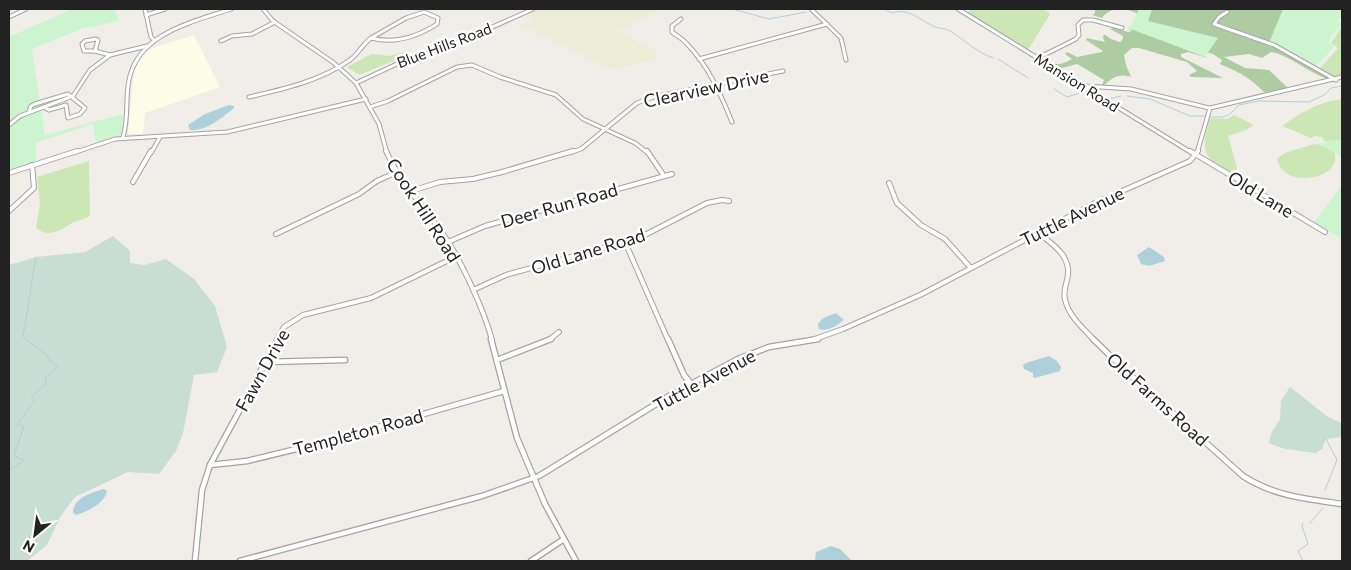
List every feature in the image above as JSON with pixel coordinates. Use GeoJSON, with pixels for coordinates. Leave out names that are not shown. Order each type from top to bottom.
{"type":"FeatureCollection","features":[{"type":"Feature","properties":{"kind":"street"},"geometry":{"type":"LineString","coordinates":[[9,17],[26,9]]}},
{"type":"Feature","properties":{"kind":"street"},"geometry":{"type":"LineString","coordinates":[[145,9],[151,37],[154,40]]}},
{"type":"Feature","properties":{"kind":"street"},"geometry":{"type":"LineString","coordinates":[[146,15],[165,9]]}},
{"type":"Feature","properties":{"kind":"street"},"geometry":{"type":"LineString","coordinates":[[123,137],[130,74],[134,64],[147,46],[154,40],[172,31],[231,9]]}},
{"type":"Feature","properties":{"kind":"street","name":"Cook Hill Road"},"geometry":{"type":"LineString","coordinates":[[263,9],[275,22],[339,67],[356,83],[379,124],[388,156],[397,172],[448,242],[473,290],[488,325],[514,429],[533,478],[576,561]]}},
{"type":"Feature","properties":{"kind":"street","name":"Blue Hills Road"},"geometry":{"type":"LineString","coordinates":[[356,83],[398,63],[452,45],[533,9]]}},
{"type":"Feature","properties":{"kind":"street"},"geometry":{"type":"LineString","coordinates":[[811,9],[841,38],[846,60]]}},
{"type":"Feature","properties":{"kind":"street","name":"Mansion Road"},"geometry":{"type":"LineString","coordinates":[[958,9],[1196,154]]}},
{"type":"Feature","properties":{"kind":"street"},"geometry":{"type":"LineString","coordinates":[[249,96],[300,84],[339,67],[353,58],[371,38],[397,22],[420,13],[429,12],[434,14],[439,21],[433,27],[392,41],[381,41],[371,38]]}},
{"type":"Feature","properties":{"kind":"street"},"geometry":{"type":"LineString","coordinates":[[1227,12],[1214,24],[1274,45],[1336,80]]}},
{"type":"Feature","properties":{"kind":"street"},"geometry":{"type":"LineString","coordinates":[[681,19],[672,26],[672,32],[689,45],[699,59],[727,107],[732,122]]}},
{"type":"Feature","properties":{"kind":"street"},"geometry":{"type":"LineString","coordinates":[[1038,58],[1076,39],[1079,32],[1078,25],[1083,20],[1093,20],[1122,28]]}},
{"type":"Feature","properties":{"kind":"street"},"geometry":{"type":"LineString","coordinates":[[221,41],[232,36],[252,34],[275,22]]}},
{"type":"Feature","properties":{"kind":"street"},"geometry":{"type":"LineString","coordinates":[[699,59],[826,24]]}},
{"type":"Feature","properties":{"kind":"street"},"geometry":{"type":"LineString","coordinates":[[95,51],[98,40],[82,44],[84,51],[95,51],[110,55]]}},
{"type":"Feature","properties":{"kind":"street"},"geometry":{"type":"LineString","coordinates":[[9,125],[20,116],[73,96],[88,73],[110,55],[147,46]]}},
{"type":"Feature","properties":{"kind":"street"},"geometry":{"type":"LineString","coordinates":[[370,107],[385,102],[458,67],[472,65],[500,77],[556,95],[583,119],[635,143],[649,153],[664,176]]}},
{"type":"Feature","properties":{"kind":"street","name":"Clearview Drive"},"geometry":{"type":"LineString","coordinates":[[411,191],[440,182],[473,179],[556,158],[581,149],[636,103],[653,97],[784,71]]}},
{"type":"Feature","properties":{"kind":"street"},"geometry":{"type":"LineString","coordinates":[[1085,86],[1123,89],[1185,101],[1209,108],[1336,80],[1342,77]]}},
{"type":"Feature","properties":{"kind":"street"},"geometry":{"type":"LineString","coordinates":[[29,112],[31,106],[35,104],[68,94],[73,96],[74,100],[85,110],[71,118],[67,116],[66,105],[49,110],[44,107]]}},
{"type":"Feature","properties":{"kind":"street"},"geometry":{"type":"LineString","coordinates":[[9,173],[123,137],[160,137],[227,132],[366,99]]}},
{"type":"Feature","properties":{"kind":"street"},"geometry":{"type":"LineString","coordinates":[[1196,154],[1209,108]]}},
{"type":"Feature","properties":{"kind":"street"},"geometry":{"type":"LineString","coordinates":[[133,182],[160,137]]}},
{"type":"Feature","properties":{"kind":"street","name":"Tuttle Avenue"},"geometry":{"type":"LineString","coordinates":[[240,561],[489,494],[533,478],[691,384],[738,359],[763,349],[817,339],[843,330],[920,295],[970,267],[1095,203],[1190,161],[1196,154]]}},
{"type":"Feature","properties":{"kind":"street","name":"Old Lane"},"geometry":{"type":"LineString","coordinates":[[1196,154],[1325,232]]}},
{"type":"Feature","properties":{"kind":"street"},"geometry":{"type":"LineString","coordinates":[[9,211],[36,184],[32,165]]}},
{"type":"Feature","properties":{"kind":"street"},"geometry":{"type":"LineString","coordinates":[[276,234],[359,194],[397,172]]}},
{"type":"Feature","properties":{"kind":"street","name":"Deer Run Road"},"geometry":{"type":"LineString","coordinates":[[448,242],[485,226],[672,174]]}},
{"type":"Feature","properties":{"kind":"street"},"geometry":{"type":"LineString","coordinates":[[889,183],[897,203],[921,226],[949,242],[970,267]]}},
{"type":"Feature","properties":{"kind":"street","name":"Old Lane Road"},"geometry":{"type":"LineString","coordinates":[[473,290],[506,275],[625,242],[654,232],[707,203],[722,200],[729,202]]}},
{"type":"Feature","properties":{"kind":"street","name":"Old Farms Road"},"geometry":{"type":"LineString","coordinates":[[1037,232],[1060,251],[1067,260],[1070,268],[1063,294],[1064,303],[1069,311],[1102,348],[1237,470],[1264,488],[1281,494],[1342,504]]}},
{"type":"Feature","properties":{"kind":"street"},"geometry":{"type":"LineString","coordinates":[[625,242],[684,374],[691,384]]}},
{"type":"Feature","properties":{"kind":"street","name":"Fawn Drive"},"geometry":{"type":"LineString","coordinates":[[195,561],[202,490],[210,465],[284,327],[293,318],[350,305],[371,298],[455,257]]}},
{"type":"Feature","properties":{"kind":"street"},"geometry":{"type":"LineString","coordinates":[[497,360],[551,340],[559,332]]}},
{"type":"Feature","properties":{"kind":"street"},"geometry":{"type":"LineString","coordinates":[[265,362],[345,360]]}},
{"type":"Feature","properties":{"kind":"street","name":"Templeton Road"},"geometry":{"type":"LineString","coordinates":[[210,465],[228,464],[259,458],[352,435],[504,391]]}},
{"type":"Feature","properties":{"kind":"street"},"geometry":{"type":"LineString","coordinates":[[532,561],[564,539]]}},
{"type":"Feature","properties":{"kind":"shaded area"},"geometry":{"type":"Polygon","coordinates":[[[535,9],[659,9],[619,31],[655,50],[658,55],[654,60],[613,69],[521,25],[533,19],[525,13],[535,9]]]}},
{"type":"Feature","properties":{"kind":"shaded area"},"geometry":{"type":"Polygon","coordinates":[[[194,35],[220,87],[145,113],[143,134],[128,134],[136,66],[147,50],[194,35]]]}},
{"type":"Feature","properties":{"kind":"shaded area"},"geometry":{"type":"Polygon","coordinates":[[[113,236],[130,251],[130,263],[144,265],[166,259],[194,279],[215,306],[227,347],[217,372],[194,375],[183,433],[176,451],[159,474],[128,472],[75,497],[60,517],[47,545],[27,561],[9,561],[9,265],[36,257],[85,252],[113,236]]]}},
{"type":"Feature","properties":{"kind":"shaded area"},"geometry":{"type":"Polygon","coordinates":[[[1290,387],[1328,417],[1342,423],[1342,437],[1326,439],[1322,449],[1316,453],[1285,449],[1269,443],[1271,434],[1280,419],[1281,401],[1290,387]]]}},
{"type":"Feature","properties":{"kind":"green space"},"geometry":{"type":"Polygon","coordinates":[[[72,9],[115,9],[119,21],[81,29],[32,49],[45,135],[123,114],[122,134],[96,144],[93,124],[36,143],[36,163],[9,172],[9,37],[72,9]]]}},
{"type":"Feature","properties":{"kind":"green space"},"geometry":{"type":"Polygon","coordinates":[[[971,9],[1044,9],[1050,14],[1028,50],[967,13],[971,9]]]}},
{"type":"Feature","properties":{"kind":"green space"},"geometry":{"type":"Polygon","coordinates":[[[1095,9],[1119,9],[1109,11],[1102,18],[1092,15],[1095,13],[1095,9]]]}},
{"type":"Feature","properties":{"kind":"green space"},"geometry":{"type":"Polygon","coordinates":[[[1119,9],[1287,9],[1283,47],[1332,79],[1319,75],[1287,57],[1271,52],[1262,58],[1249,54],[1224,57],[1245,68],[1269,70],[1289,89],[1264,92],[1244,75],[1220,64],[1222,60],[1213,54],[1205,52],[1204,54],[1207,58],[1188,52],[1181,54],[1181,57],[1223,78],[1191,77],[1189,75],[1197,71],[1187,62],[1139,48],[1132,48],[1124,55],[1131,77],[1116,76],[1104,85],[1102,85],[1104,80],[1077,64],[1062,68],[1068,75],[1042,59],[1055,64],[1061,64],[1072,59],[1065,54],[1067,52],[1077,57],[1102,52],[1086,40],[1087,38],[1105,42],[1104,34],[1120,42],[1123,36],[1110,29],[1131,31],[1138,14],[1129,10],[1119,9]]]}},
{"type":"Feature","properties":{"kind":"green space"},"geometry":{"type":"Polygon","coordinates":[[[1139,9],[1146,11],[1142,9],[1152,9],[1148,21],[1218,38],[1205,57],[1131,29],[1130,32],[1126,31],[1131,26],[1139,9]]]}},
{"type":"Feature","properties":{"kind":"green space"},"geometry":{"type":"Polygon","coordinates":[[[1283,9],[1342,9],[1342,19],[1339,18],[1337,22],[1342,24],[1329,41],[1334,47],[1315,67],[1269,43],[1283,9]]]}},
{"type":"Feature","properties":{"kind":"green space"},"geometry":{"type":"Polygon","coordinates":[[[1342,26],[1342,76],[1336,78],[1320,68],[1338,48],[1331,43],[1342,26]]]}},
{"type":"Feature","properties":{"kind":"green space"},"geometry":{"type":"Polygon","coordinates":[[[404,52],[410,54],[359,75],[347,67],[372,54],[390,56],[404,52]]]}},
{"type":"Feature","properties":{"kind":"green space"},"geometry":{"type":"Polygon","coordinates":[[[1342,99],[1342,146],[1326,143],[1322,137],[1315,136],[1311,138],[1282,126],[1310,108],[1342,99]]]}},
{"type":"Feature","properties":{"kind":"green space"},"geometry":{"type":"Polygon","coordinates":[[[1234,115],[1254,125],[1228,136],[1237,168],[1235,172],[1225,170],[1211,160],[1205,143],[1210,118],[1227,119],[1234,115]]]}},
{"type":"Feature","properties":{"kind":"green space"},"geometry":{"type":"Polygon","coordinates":[[[1342,139],[1342,157],[1318,144],[1327,141],[1342,139]]]}},
{"type":"Feature","properties":{"kind":"green space"},"geometry":{"type":"Polygon","coordinates":[[[1313,144],[1322,145],[1334,151],[1335,161],[1331,169],[1312,178],[1301,178],[1290,175],[1282,169],[1277,159],[1280,156],[1313,144]]]}},
{"type":"Feature","properties":{"kind":"green space"},"geometry":{"type":"Polygon","coordinates":[[[89,161],[90,216],[51,233],[46,233],[36,228],[40,203],[37,177],[89,161]]]}},
{"type":"Feature","properties":{"kind":"green space"},"geometry":{"type":"Polygon","coordinates":[[[1342,185],[1342,239],[1314,222],[1342,185]]]}},
{"type":"Feature","properties":{"kind":"water"},"geometry":{"type":"Polygon","coordinates":[[[229,105],[234,106],[234,108],[225,116],[202,129],[190,130],[188,125],[205,114],[229,105]]]}},
{"type":"Feature","properties":{"kind":"water"},"geometry":{"type":"Polygon","coordinates":[[[1149,247],[1164,257],[1165,261],[1149,266],[1141,264],[1137,255],[1149,247]]]}},
{"type":"Feature","properties":{"kind":"water"},"geometry":{"type":"Polygon","coordinates":[[[836,313],[844,320],[829,329],[819,329],[818,324],[822,320],[836,313]]]}},
{"type":"Feature","properties":{"kind":"water"},"geometry":{"type":"Polygon","coordinates":[[[1049,356],[1057,361],[1061,367],[1060,371],[1035,378],[1033,373],[1024,369],[1023,365],[1026,363],[1049,356]]]}},
{"type":"Feature","properties":{"kind":"water"},"geometry":{"type":"Polygon","coordinates":[[[104,489],[107,491],[106,495],[99,503],[80,514],[76,515],[73,513],[79,500],[104,489]]]}},
{"type":"Feature","properties":{"kind":"water"},"geometry":{"type":"Polygon","coordinates":[[[831,546],[840,549],[852,561],[815,561],[816,552],[831,546]]]}},
{"type":"Feature","properties":{"kind":"waterway"},"geometry":{"type":"LineString","coordinates":[[732,9],[769,19],[806,12]]}},
{"type":"Feature","properties":{"kind":"waterway"},"geometry":{"type":"LineString","coordinates":[[884,9],[892,13],[904,12],[915,15],[935,27],[948,30],[993,58]]}},
{"type":"Feature","properties":{"kind":"waterway"},"geometry":{"type":"LineString","coordinates":[[998,59],[1028,78]]}},
{"type":"Feature","properties":{"kind":"waterway"},"geometry":{"type":"LineString","coordinates":[[1209,117],[1223,117],[1230,114],[1239,105],[1259,101],[1309,102],[1324,95],[1331,88],[1342,86]]}},
{"type":"Feature","properties":{"kind":"waterway"},"geometry":{"type":"LineString","coordinates":[[1054,89],[1067,97],[1080,93],[1101,99]]}},
{"type":"Feature","properties":{"kind":"waterway"},"geometry":{"type":"LineString","coordinates":[[1109,99],[1121,96]]}},
{"type":"Feature","properties":{"kind":"waterway"},"geometry":{"type":"LineString","coordinates":[[1127,96],[1150,99],[1190,116],[1205,116]]}},
{"type":"Feature","properties":{"kind":"waterway"},"geometry":{"type":"LineString","coordinates":[[9,471],[24,460],[14,456],[24,426],[17,425],[35,400],[31,397],[46,384],[45,378],[58,367],[50,361],[49,357],[23,337],[36,257]]}},
{"type":"Feature","properties":{"kind":"waterway"},"geometry":{"type":"LineString","coordinates":[[1325,490],[1337,460],[1326,439]]}},
{"type":"Feature","properties":{"kind":"waterway"},"geometry":{"type":"LineString","coordinates":[[1310,523],[1323,508]]}},
{"type":"Feature","properties":{"kind":"waterway"},"geometry":{"type":"LineString","coordinates":[[1303,523],[1302,526],[1308,544],[1298,551],[1303,561]]}}]}
